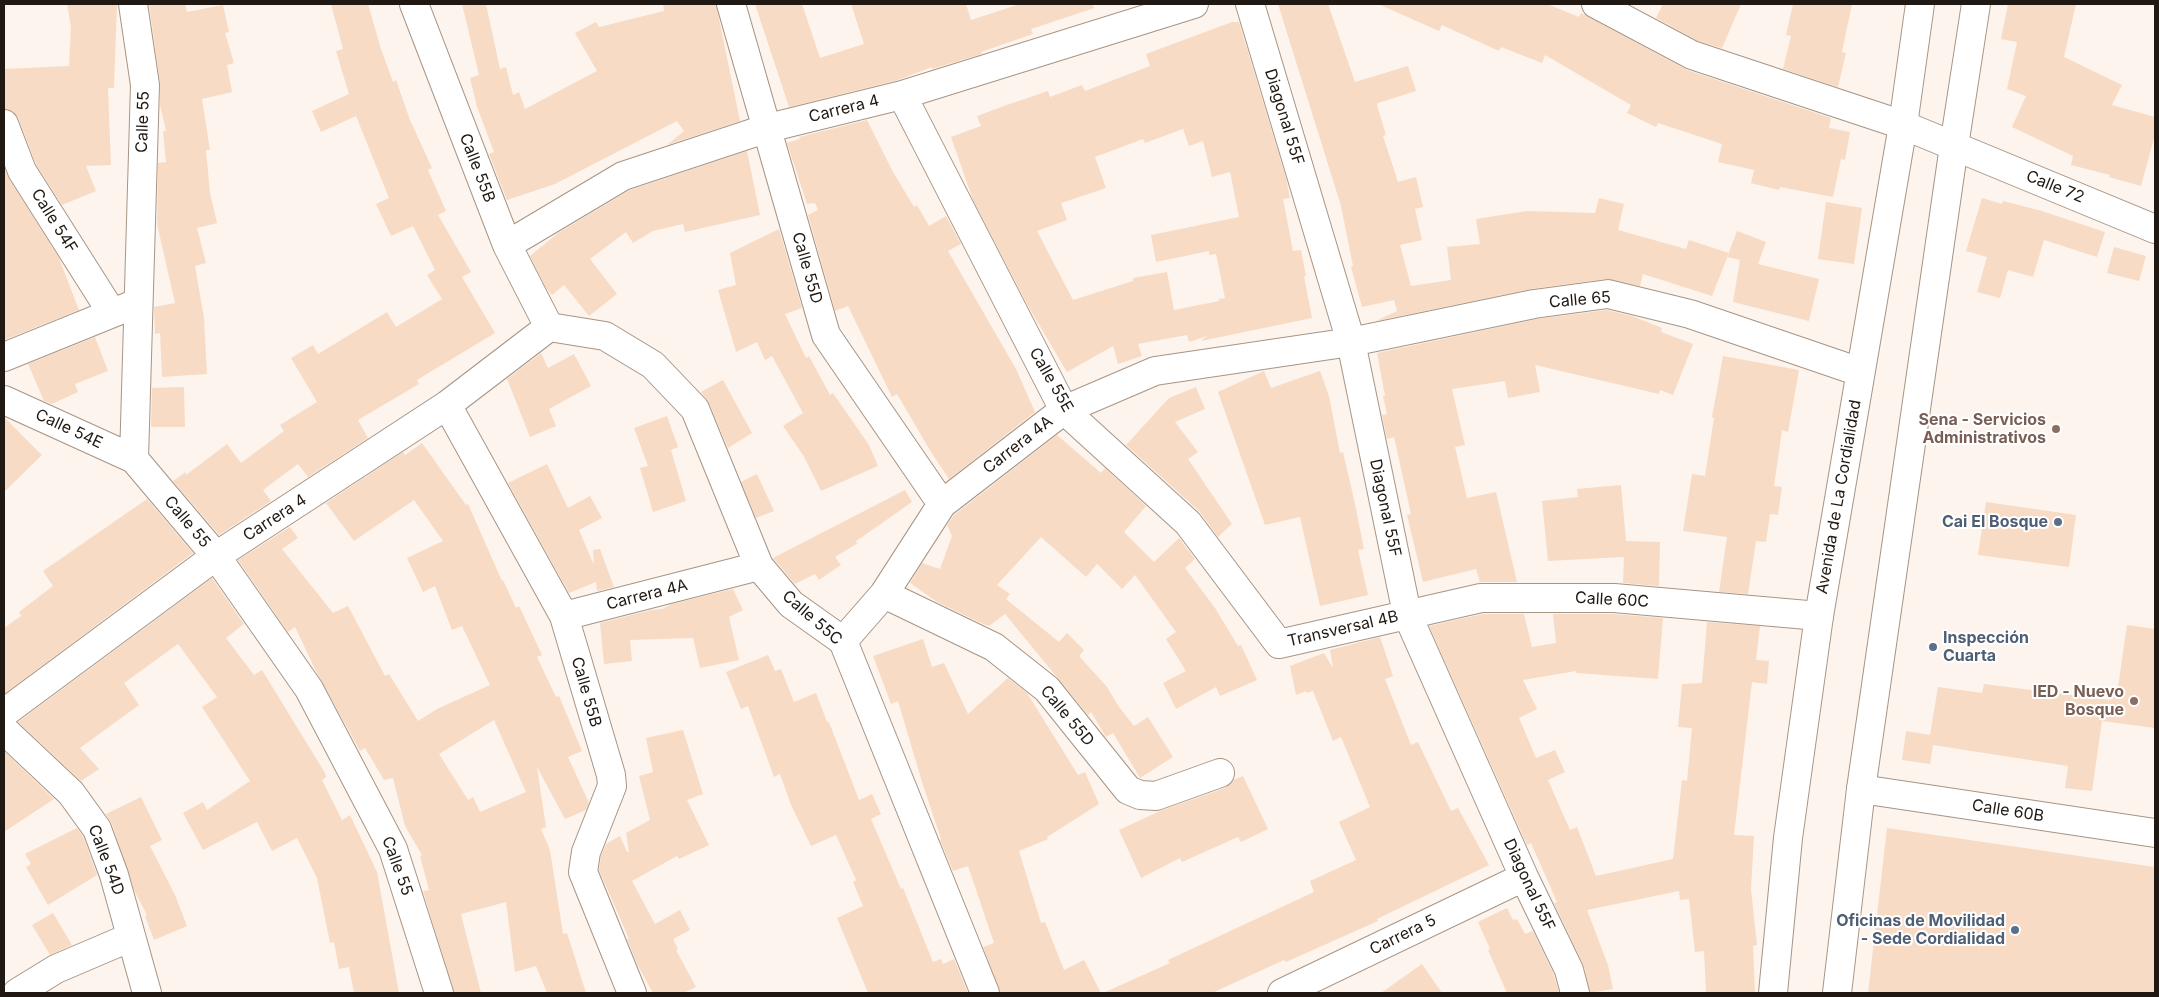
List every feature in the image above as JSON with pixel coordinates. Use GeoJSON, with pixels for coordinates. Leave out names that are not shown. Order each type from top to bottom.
{"type":"FeatureCollection","features":[{"type":"Feature","properties":{"kind":"street","name":"Calle 55"},"geometry":{"type":"LineString","coordinates":[[133,4],[145,84],[125,308],[134,459],[216,556],[309,688],[393,849],[439,993]]}},
{"type":"Feature","properties":{"kind":"street","name":"Calle 55B"},"geometry":{"type":"LineString","coordinates":[[414,4],[507,244],[549,327]]}},
{"type":"Feature","properties":{"kind":"street","name":"Calle 55D"},"geometry":{"type":"LineString","coordinates":[[731,4],[826,335],[942,504]]}},
{"type":"Feature","properties":{"kind":"street","name":"Carrera 4"},"geometry":{"type":"LineString","coordinates":[[507,244],[623,176],[768,128],[902,95],[1194,4]]}},
{"type":"Feature","properties":{"kind":"street","name":"Diagonal 55F"},"geometry":{"type":"LineString","coordinates":[[1250,4],[1351,342],[1407,614],[1524,877],[1569,970],[1575,993]]}},
{"type":"Feature","properties":{"kind":"street","name":"Calle 72"},"geometry":{"type":"LineString","coordinates":[[1596,4],[1692,55],[1903,125],[2155,229]]}},
{"type":"Feature","properties":{"kind":"street","name":"Avenida de La Cordialidad"},"geometry":{"type":"LineString","coordinates":[[1774,993],[1790,820],[1819,616],[1903,125],[1920,4]]}},
{"type":"Feature","properties":{"kind":"street"},"geometry":{"type":"LineString","coordinates":[[1837,993],[1861,788],[1976,4]]}},
{"type":"Feature","properties":{"kind":"street","name":"Calle 55E"},"geometry":{"type":"LineString","coordinates":[[902,95],[1064,410],[1188,523],[1279,644]]}},
{"type":"Feature","properties":{"kind":"street","name":"Calle 54F"},"geometry":{"type":"LineString","coordinates":[[4,124],[22,171],[125,308]]}},
{"type":"Feature","properties":{"kind":"street","name":"Calle 65"},"geometry":{"type":"LineString","coordinates":[[1351,342],[1534,304],[1608,294],[1690,314],[1860,372]]}},
{"type":"Feature","properties":{"kind":"street"},"geometry":{"type":"LineString","coordinates":[[4,357],[125,308]]}},
{"type":"Feature","properties":{"kind":"street","name":"Carrera 4"},"geometry":{"type":"LineString","coordinates":[[4,713],[216,556],[447,405],[549,327]]}},
{"type":"Feature","properties":{"kind":"street","name":"Calle 55C"},"geometry":{"type":"LineString","coordinates":[[549,327],[605,336],[653,365],[695,409],[759,566],[791,604],[843,640],[985,993]]}},
{"type":"Feature","properties":{"kind":"street","name":"Carrera 4A"},"geometry":{"type":"LineString","coordinates":[[843,640],[884,594],[942,504],[1064,410],[1155,371],[1351,342]]}},
{"type":"Feature","properties":{"kind":"street","name":"Calle 54E"},"geometry":{"type":"LineString","coordinates":[[4,400],[134,459]]}},
{"type":"Feature","properties":{"kind":"street","name":"Calle 55B"},"geometry":{"type":"LineString","coordinates":[[447,405],[564,616],[612,786],[586,852],[583,872],[632,993]]}},
{"type":"Feature","properties":{"kind":"street","name":"Carrera 4A"},"geometry":{"type":"LineString","coordinates":[[564,616],[759,566]]}},
{"type":"Feature","properties":{"kind":"street","name":"Calle 55D"},"geometry":{"type":"LineString","coordinates":[[884,594],[994,647],[1047,689],[1128,790],[1140,795],[1156,796],[1220,773]]}},
{"type":"Feature","properties":{"kind":"street","name":"Calle 60C"},"geometry":{"type":"LineString","coordinates":[[1407,614],[1481,598],[1556,597],[1614,598],[1819,616]]}},
{"type":"Feature","properties":{"kind":"street","name":"Transversal 4B"},"geometry":{"type":"LineString","coordinates":[[1279,644],[1407,614]]}},
{"type":"Feature","properties":{"kind":"street","name":"Calle 54D"},"geometry":{"type":"LineString","coordinates":[[4,730],[72,792],[98,829],[114,875],[147,993]]}},
{"type":"Feature","properties":{"kind":"street","name":"Calle 60B"},"geometry":{"type":"LineString","coordinates":[[1861,788],[2155,833]]}},
{"type":"Feature","properties":{"kind":"street","name":"Carrera 5"},"geometry":{"type":"LineString","coordinates":[[1282,993],[1524,877]]}},
{"type":"Feature","properties":{"kind":"street"},"geometry":{"type":"LineString","coordinates":[[17,993],[56,969],[131,937]]}},
{"type":"Feature","properties":{"kind":"building"},"geometry":{"type":"Polygon","coordinates":[[[67,4],[117,4],[114,88],[108,88],[111,165],[86,166],[96,191],[62,205],[36,164],[18,118],[13,112],[4,109],[4,69],[69,66],[71,27],[67,4]]]}},
{"type":"Feature","properties":{"kind":"building"},"geometry":{"type":"Polygon","coordinates":[[[149,4],[185,4],[187,12],[223,5],[229,32],[225,33],[234,63],[227,65],[232,92],[202,99],[210,150],[206,150],[210,193],[217,223],[197,228],[206,263],[195,266],[204,318],[207,374],[162,377],[160,333],[155,334],[154,307],[175,303],[157,224],[158,163],[166,162],[163,131],[166,131],[160,105],[160,83],[149,4]]]}},
{"type":"Feature","properties":{"kind":"building"},"geometry":{"type":"Polygon","coordinates":[[[331,4],[368,4],[393,82],[396,80],[410,120],[432,168],[428,170],[446,211],[438,215],[471,272],[462,277],[495,333],[417,380],[419,384],[358,420],[368,438],[308,477],[298,464],[263,490],[271,501],[219,535],[173,481],[186,472],[186,475],[227,444],[241,463],[284,431],[280,425],[317,402],[291,358],[313,345],[318,354],[387,312],[396,327],[442,299],[427,275],[435,270],[413,226],[391,236],[376,204],[389,198],[356,116],[321,132],[312,111],[349,94],[336,51],[343,49],[331,4]]]}},
{"type":"Feature","properties":{"kind":"building"},"geometry":{"type":"Polygon","coordinates":[[[462,4],[486,4],[500,69],[506,67],[513,95],[519,92],[525,109],[597,71],[575,33],[596,22],[599,27],[664,11],[663,4],[716,4],[740,121],[667,145],[684,131],[677,121],[555,184],[507,200],[489,154],[494,152],[477,107],[470,78],[479,75],[462,4]]]}},
{"type":"Feature","properties":{"kind":"building"},"geometry":{"type":"Polygon","coordinates":[[[755,4],[802,4],[820,58],[864,44],[851,4],[966,4],[971,20],[1020,4],[1093,4],[1094,8],[1031,29],[1033,34],[981,52],[982,54],[932,69],[932,67],[898,80],[789,107],[755,4]]]}},
{"type":"Feature","properties":{"kind":"building"},"geometry":{"type":"Polygon","coordinates":[[[1278,4],[1328,4],[1355,82],[1408,66],[1416,91],[1378,103],[1377,105],[1386,135],[1383,136],[1398,182],[1416,177],[1423,207],[1415,209],[1422,240],[1400,245],[1411,286],[1451,280],[1447,247],[1480,244],[1476,219],[1527,211],[1595,213],[1599,198],[1624,204],[1618,230],[1686,249],[1689,240],[1729,253],[1712,296],[1643,274],[1640,286],[1606,279],[1531,289],[1376,321],[1397,311],[1394,300],[1362,307],[1351,267],[1353,266],[1341,206],[1278,4]]]}},
{"type":"Feature","properties":{"kind":"building"},"geometry":{"type":"Polygon","coordinates":[[[1378,4],[1547,4],[1579,17],[1581,13],[1687,70],[1831,118],[1829,128],[1850,132],[1845,160],[1841,159],[1833,197],[1780,187],[1779,190],[1751,183],[1754,170],[1718,162],[1722,144],[1658,123],[1656,127],[1627,113],[1631,105],[1545,55],[1542,63],[1501,47],[1499,51],[1442,25],[1439,31],[1378,4]]]}},
{"type":"Feature","properties":{"kind":"building"},"geometry":{"type":"Polygon","coordinates":[[[1663,4],[1741,4],[1722,48],[1698,41],[1656,18],[1663,4]]]}},
{"type":"Feature","properties":{"kind":"building"},"geometry":{"type":"Polygon","coordinates":[[[1793,4],[1852,4],[1842,52],[1846,53],[1838,87],[1783,69],[1791,36],[1786,35],[1793,4]]]}},
{"type":"Feature","properties":{"kind":"building"},"geometry":{"type":"Polygon","coordinates":[[[2008,4],[2076,4],[2064,57],[2122,85],[2112,105],[2155,117],[2155,135],[2141,186],[2109,177],[2110,175],[2071,165],[2073,156],[2012,127],[2026,96],[2007,89],[2017,42],[2001,39],[2008,4]]]}},
{"type":"Feature","properties":{"kind":"building"},"geometry":{"type":"Polygon","coordinates":[[[1232,22],[1239,22],[1286,178],[1290,198],[1283,199],[1293,251],[1301,250],[1312,318],[1201,341],[1207,336],[1189,342],[1187,335],[1138,344],[1142,356],[1118,364],[1113,346],[1067,372],[1028,306],[973,200],[951,137],[981,126],[977,116],[1004,106],[1048,91],[1050,97],[1082,85],[1085,91],[1150,66],[1146,54],[1232,22]],[[1183,129],[1145,143],[1143,139],[1095,157],[1106,188],[1061,203],[1067,220],[1037,231],[1073,300],[1133,281],[1133,278],[1167,272],[1174,310],[1219,301],[1219,299],[1225,298],[1216,254],[1209,255],[1209,251],[1156,262],[1151,235],[1239,217],[1230,172],[1212,177],[1203,141],[1189,146],[1183,129]]]}},
{"type":"Feature","properties":{"kind":"building"},"geometry":{"type":"Polygon","coordinates":[[[867,120],[893,172],[914,207],[917,205],[929,226],[946,216],[961,244],[948,251],[1016,369],[1035,412],[949,479],[897,394],[892,397],[848,306],[835,311],[808,215],[818,210],[815,203],[807,204],[787,143],[800,139],[799,137],[867,120]]]}},
{"type":"Feature","properties":{"kind":"building"},"geometry":{"type":"Polygon","coordinates":[[[747,151],[760,215],[685,232],[683,224],[653,231],[633,243],[626,232],[590,259],[617,294],[589,316],[564,285],[552,295],[546,288],[530,256],[558,233],[630,190],[747,151]]]}},
{"type":"Feature","properties":{"kind":"building"},"geometry":{"type":"Polygon","coordinates":[[[4,167],[9,179],[59,258],[79,310],[4,340],[4,167]]]}},
{"type":"Feature","properties":{"kind":"building"},"geometry":{"type":"Polygon","coordinates":[[[1982,198],[2002,204],[2003,201],[2042,211],[2105,232],[2097,257],[2044,240],[2033,277],[2008,270],[2000,298],[1977,292],[1987,257],[1966,251],[1982,198]]]}},
{"type":"Feature","properties":{"kind":"building"},"geometry":{"type":"Polygon","coordinates":[[[1826,202],[1862,208],[1854,264],[1818,259],[1826,202]]]}},
{"type":"Feature","properties":{"kind":"building"},"geometry":{"type":"Polygon","coordinates":[[[779,229],[802,308],[785,314],[806,358],[809,356],[830,395],[833,393],[869,445],[878,466],[821,491],[803,455],[783,426],[803,413],[772,356],[765,360],[757,342],[736,352],[718,290],[736,285],[730,253],[779,229]]]}},
{"type":"Feature","properties":{"kind":"building"},"geometry":{"type":"Polygon","coordinates":[[[1737,231],[1766,242],[1758,264],[1819,279],[1809,321],[1733,302],[1740,260],[1727,257],[1737,231]]]}},
{"type":"Feature","properties":{"kind":"building"},"geometry":{"type":"Polygon","coordinates":[[[2114,247],[2146,256],[2139,281],[2107,273],[2114,247]]]}},
{"type":"Feature","properties":{"kind":"building"},"geometry":{"type":"Polygon","coordinates":[[[1607,310],[1632,316],[1662,328],[1661,332],[1693,344],[1673,395],[1660,390],[1659,394],[1535,365],[1540,392],[1508,398],[1505,381],[1452,389],[1465,445],[1455,447],[1467,498],[1496,492],[1517,582],[1480,582],[1476,569],[1423,582],[1407,515],[1411,514],[1394,437],[1387,439],[1382,415],[1387,414],[1377,353],[1537,319],[1607,310]]]}},
{"type":"Feature","properties":{"kind":"building"},"geometry":{"type":"Polygon","coordinates":[[[95,337],[108,371],[75,384],[78,392],[52,404],[44,401],[28,364],[95,337]]]}},
{"type":"Feature","properties":{"kind":"building"},"geometry":{"type":"Polygon","coordinates":[[[541,353],[548,368],[574,354],[591,386],[549,409],[556,426],[530,437],[507,379],[541,353]]]}},
{"type":"Feature","properties":{"kind":"building"},"geometry":{"type":"Polygon","coordinates":[[[1723,356],[1799,370],[1788,432],[1782,430],[1774,486],[1782,487],[1778,515],[1770,514],[1766,542],[1756,541],[1748,594],[1719,592],[1727,537],[1683,531],[1692,474],[1705,476],[1714,418],[1712,417],[1723,356]]]}},
{"type":"Feature","properties":{"kind":"building"},"geometry":{"type":"Polygon","coordinates":[[[1264,371],[1271,388],[1320,371],[1329,396],[1340,453],[1343,452],[1355,504],[1364,549],[1358,550],[1368,595],[1320,606],[1300,517],[1265,525],[1218,392],[1264,371]]]}},
{"type":"Feature","properties":{"kind":"building"},"geometry":{"type":"Polygon","coordinates":[[[723,380],[752,433],[728,448],[709,403],[701,392],[723,380]]]}},
{"type":"Feature","properties":{"kind":"building"},"geometry":{"type":"Polygon","coordinates":[[[184,387],[185,427],[151,427],[152,388],[184,387]]]}},
{"type":"Feature","properties":{"kind":"building"},"geometry":{"type":"Polygon","coordinates":[[[1196,387],[1205,409],[1175,422],[1198,452],[1188,459],[1232,524],[1218,537],[1199,511],[1126,445],[1169,398],[1196,387]]]}},
{"type":"Feature","properties":{"kind":"building"},"geometry":{"type":"Polygon","coordinates":[[[667,416],[678,447],[671,450],[686,501],[653,512],[640,468],[648,466],[634,428],[667,416]]]}},
{"type":"Feature","properties":{"kind":"building"},"geometry":{"type":"Polygon","coordinates":[[[4,417],[42,455],[4,492],[4,417]]]}},
{"type":"Feature","properties":{"kind":"building"},"geometry":{"type":"Polygon","coordinates":[[[1057,435],[1101,473],[1105,468],[1146,506],[1124,532],[1154,562],[1179,538],[1195,559],[1185,568],[1215,608],[1238,646],[1241,645],[1257,680],[1220,696],[1216,687],[1176,709],[1163,683],[1186,671],[1166,639],[1176,632],[1135,575],[1122,589],[1097,564],[1086,577],[1041,537],[997,585],[1010,594],[1006,599],[1059,642],[1067,633],[1084,650],[1079,656],[1107,687],[1119,707],[1134,726],[1148,717],[1173,757],[1140,778],[1113,733],[1106,737],[1091,712],[1088,715],[1005,614],[989,626],[937,602],[910,583],[922,563],[940,569],[952,536],[947,525],[954,515],[1057,435]]]}},
{"type":"Feature","properties":{"kind":"building"},"geometry":{"type":"Polygon","coordinates":[[[422,443],[466,505],[468,504],[502,581],[516,608],[519,606],[542,655],[537,657],[556,697],[559,696],[582,751],[568,757],[589,803],[586,810],[565,819],[537,767],[546,827],[541,829],[550,850],[563,934],[567,933],[586,993],[547,993],[536,966],[515,972],[506,902],[461,914],[481,993],[454,993],[423,891],[429,890],[420,856],[422,855],[405,826],[393,778],[384,780],[365,748],[360,751],[316,671],[295,627],[288,632],[238,560],[290,527],[298,538],[282,549],[333,613],[348,606],[385,676],[389,674],[418,721],[437,709],[490,685],[462,626],[452,630],[435,586],[423,592],[407,558],[443,541],[414,500],[354,541],[326,503],[403,452],[405,455],[422,443]],[[494,720],[439,754],[468,800],[473,797],[480,812],[526,792],[494,720]]]}},
{"type":"Feature","properties":{"kind":"building"},"geometry":{"type":"Polygon","coordinates":[[[547,464],[568,508],[590,496],[602,518],[579,530],[594,565],[593,550],[600,549],[614,587],[597,591],[596,582],[569,593],[508,483],[547,464]]]}},
{"type":"Feature","properties":{"kind":"building"},"geometry":{"type":"Polygon","coordinates":[[[757,474],[774,511],[756,518],[741,482],[757,474]]]}},
{"type":"Feature","properties":{"kind":"building"},"geometry":{"type":"Polygon","coordinates":[[[1621,485],[1626,541],[1660,542],[1659,586],[1623,583],[1624,557],[1548,561],[1542,501],[1578,497],[1577,489],[1621,485]]]}},
{"type":"Feature","properties":{"kind":"building"},"geometry":{"type":"Polygon","coordinates":[[[905,490],[912,502],[855,542],[858,543],[835,557],[841,565],[819,580],[815,574],[795,584],[773,558],[905,490]]]}},
{"type":"Feature","properties":{"kind":"building"},"geometry":{"type":"Polygon","coordinates":[[[147,499],[193,553],[4,694],[4,628],[21,616],[19,612],[53,586],[43,571],[147,499]]]}},
{"type":"Feature","properties":{"kind":"building"},"geometry":{"type":"Polygon","coordinates":[[[1986,502],[2076,515],[2069,567],[1978,555],[1986,502]]]}},
{"type":"Feature","properties":{"kind":"building"},"geometry":{"type":"Polygon","coordinates":[[[212,578],[244,624],[226,638],[254,675],[262,670],[325,773],[326,777],[322,780],[342,820],[350,815],[377,872],[399,993],[354,993],[349,967],[339,969],[334,942],[330,943],[317,878],[297,838],[272,851],[257,822],[203,850],[183,813],[203,802],[207,810],[250,781],[202,707],[217,697],[178,644],[124,683],[139,705],[80,748],[99,769],[81,781],[18,722],[212,578]]]}},
{"type":"Feature","properties":{"kind":"building"},"geometry":{"type":"Polygon","coordinates":[[[733,589],[743,610],[729,617],[739,660],[700,668],[693,638],[630,640],[632,661],[604,664],[600,623],[662,609],[672,604],[733,589]]]}},
{"type":"Feature","properties":{"kind":"building"},"geometry":{"type":"Polygon","coordinates":[[[1483,614],[1524,614],[1532,647],[1556,643],[1553,614],[1613,614],[1663,618],[1658,679],[1576,673],[1576,671],[1523,680],[1537,709],[1519,718],[1536,758],[1555,750],[1565,772],[1548,780],[1570,830],[1577,827],[1596,876],[1673,859],[1682,780],[1687,781],[1692,728],[1678,727],[1682,684],[1702,683],[1707,622],[1760,626],[1756,660],[1769,661],[1767,684],[1752,682],[1734,835],[1754,836],[1751,889],[1757,945],[1753,946],[1755,993],[1706,993],[1704,951],[1695,952],[1689,899],[1680,900],[1679,891],[1587,910],[1608,965],[1613,989],[1590,993],[1584,966],[1554,903],[1557,902],[1531,843],[1527,845],[1429,626],[1483,614]]]}},
{"type":"Feature","properties":{"kind":"building"},"geometry":{"type":"Polygon","coordinates":[[[2127,625],[2155,629],[2155,728],[2102,721],[2092,791],[2065,788],[2068,766],[1933,745],[1930,764],[1902,760],[1906,731],[1930,735],[1938,687],[1982,693],[1984,684],[2111,700],[2112,693],[2117,694],[2127,625]]]}},
{"type":"Feature","properties":{"kind":"building"},"geometry":{"type":"Polygon","coordinates":[[[1380,637],[1393,676],[1385,679],[1411,745],[1418,742],[1451,811],[1458,808],[1489,865],[1377,919],[1378,921],[1286,962],[1284,960],[1212,993],[1103,993],[1170,963],[1168,960],[1314,892],[1310,881],[1356,860],[1339,822],[1370,807],[1341,737],[1333,741],[1313,691],[1307,693],[1306,691],[1296,695],[1290,666],[1324,653],[1333,668],[1330,650],[1380,637]]]}},
{"type":"Feature","properties":{"kind":"building"},"geometry":{"type":"Polygon","coordinates":[[[923,639],[932,667],[944,663],[968,714],[1008,678],[1027,693],[1078,775],[1085,772],[1099,804],[1047,837],[1048,839],[1019,851],[1041,923],[1045,922],[1064,970],[1084,960],[1101,993],[1000,993],[983,947],[994,943],[968,866],[953,871],[940,840],[898,701],[891,704],[873,656],[923,639]]]}},
{"type":"Feature","properties":{"kind":"building"},"geometry":{"type":"Polygon","coordinates":[[[768,655],[775,671],[781,669],[794,702],[816,693],[859,800],[872,794],[881,814],[871,819],[901,889],[903,888],[933,962],[941,959],[943,964],[954,959],[968,993],[868,993],[837,918],[863,906],[853,882],[856,880],[836,835],[811,846],[791,805],[780,774],[774,777],[748,706],[741,709],[726,672],[768,655]]]}},
{"type":"Feature","properties":{"kind":"building"},"geometry":{"type":"Polygon","coordinates":[[[683,730],[703,794],[687,800],[709,845],[679,859],[677,856],[632,881],[655,924],[680,910],[690,930],[673,939],[678,949],[676,950],[696,987],[683,993],[653,993],[637,964],[627,939],[629,939],[599,870],[601,856],[606,844],[620,836],[627,852],[629,852],[626,833],[650,820],[639,776],[653,772],[646,738],[683,730]]]}},
{"type":"Feature","properties":{"kind":"building"},"geometry":{"type":"Polygon","coordinates":[[[4,751],[54,799],[4,832],[4,751]]]}},
{"type":"Feature","properties":{"kind":"building"},"geometry":{"type":"Polygon","coordinates":[[[1243,776],[1268,829],[1241,842],[1238,837],[1182,862],[1180,858],[1141,878],[1119,830],[1160,811],[1225,788],[1233,780],[1243,776]]]}},
{"type":"Feature","properties":{"kind":"building"},"geometry":{"type":"Polygon","coordinates":[[[141,797],[162,840],[150,846],[175,895],[187,926],[154,940],[145,916],[147,915],[134,890],[112,824],[106,814],[141,797]]]}},
{"type":"Feature","properties":{"kind":"building"},"geometry":{"type":"Polygon","coordinates":[[[77,828],[83,836],[97,875],[48,905],[26,867],[31,864],[25,854],[77,828]]]}},
{"type":"Feature","properties":{"kind":"building","name":"Oficinas de Movilidad - Sede Cordialidad"},"geometry":{"type":"Polygon","coordinates":[[[1887,828],[2155,867],[2155,993],[1868,993],[1887,828]]]}},
{"type":"Feature","properties":{"kind":"building"},"geometry":{"type":"Polygon","coordinates":[[[1507,908],[1513,920],[1517,919],[1525,934],[1533,931],[1554,975],[1559,993],[1507,993],[1478,922],[1507,908]]]}},
{"type":"Feature","properties":{"kind":"building"},"geometry":{"type":"Polygon","coordinates":[[[53,913],[72,945],[50,955],[32,925],[53,913]]]}},
{"type":"Feature","properties":{"kind":"building"},"geometry":{"type":"Polygon","coordinates":[[[1422,964],[1442,993],[1381,993],[1422,964]]]}},
{"type":"Feature","properties":{"kind":"place","name":"Sena - Servicios Administrativos"},"geometry":{"type":"Point","coordinates":[2056,429]}},
{"type":"Feature","properties":{"kind":"place","name":"Cai El Bosque"},"geometry":{"type":"Point","coordinates":[2058,522]}},
{"type":"Feature","properties":{"kind":"place","name":"Inspección Cuarta"},"geometry":{"type":"Point","coordinates":[1933,647]}},
{"type":"Feature","properties":{"kind":"place","name":"IED - Nuevo Bosque"},"geometry":{"type":"Point","coordinates":[2134,701]}},
{"type":"Feature","properties":{"kind":"place","name":"Oficinas de Movilidad - Sede Cordialidad"},"geometry":{"type":"Point","coordinates":[2015,930]}}]}
